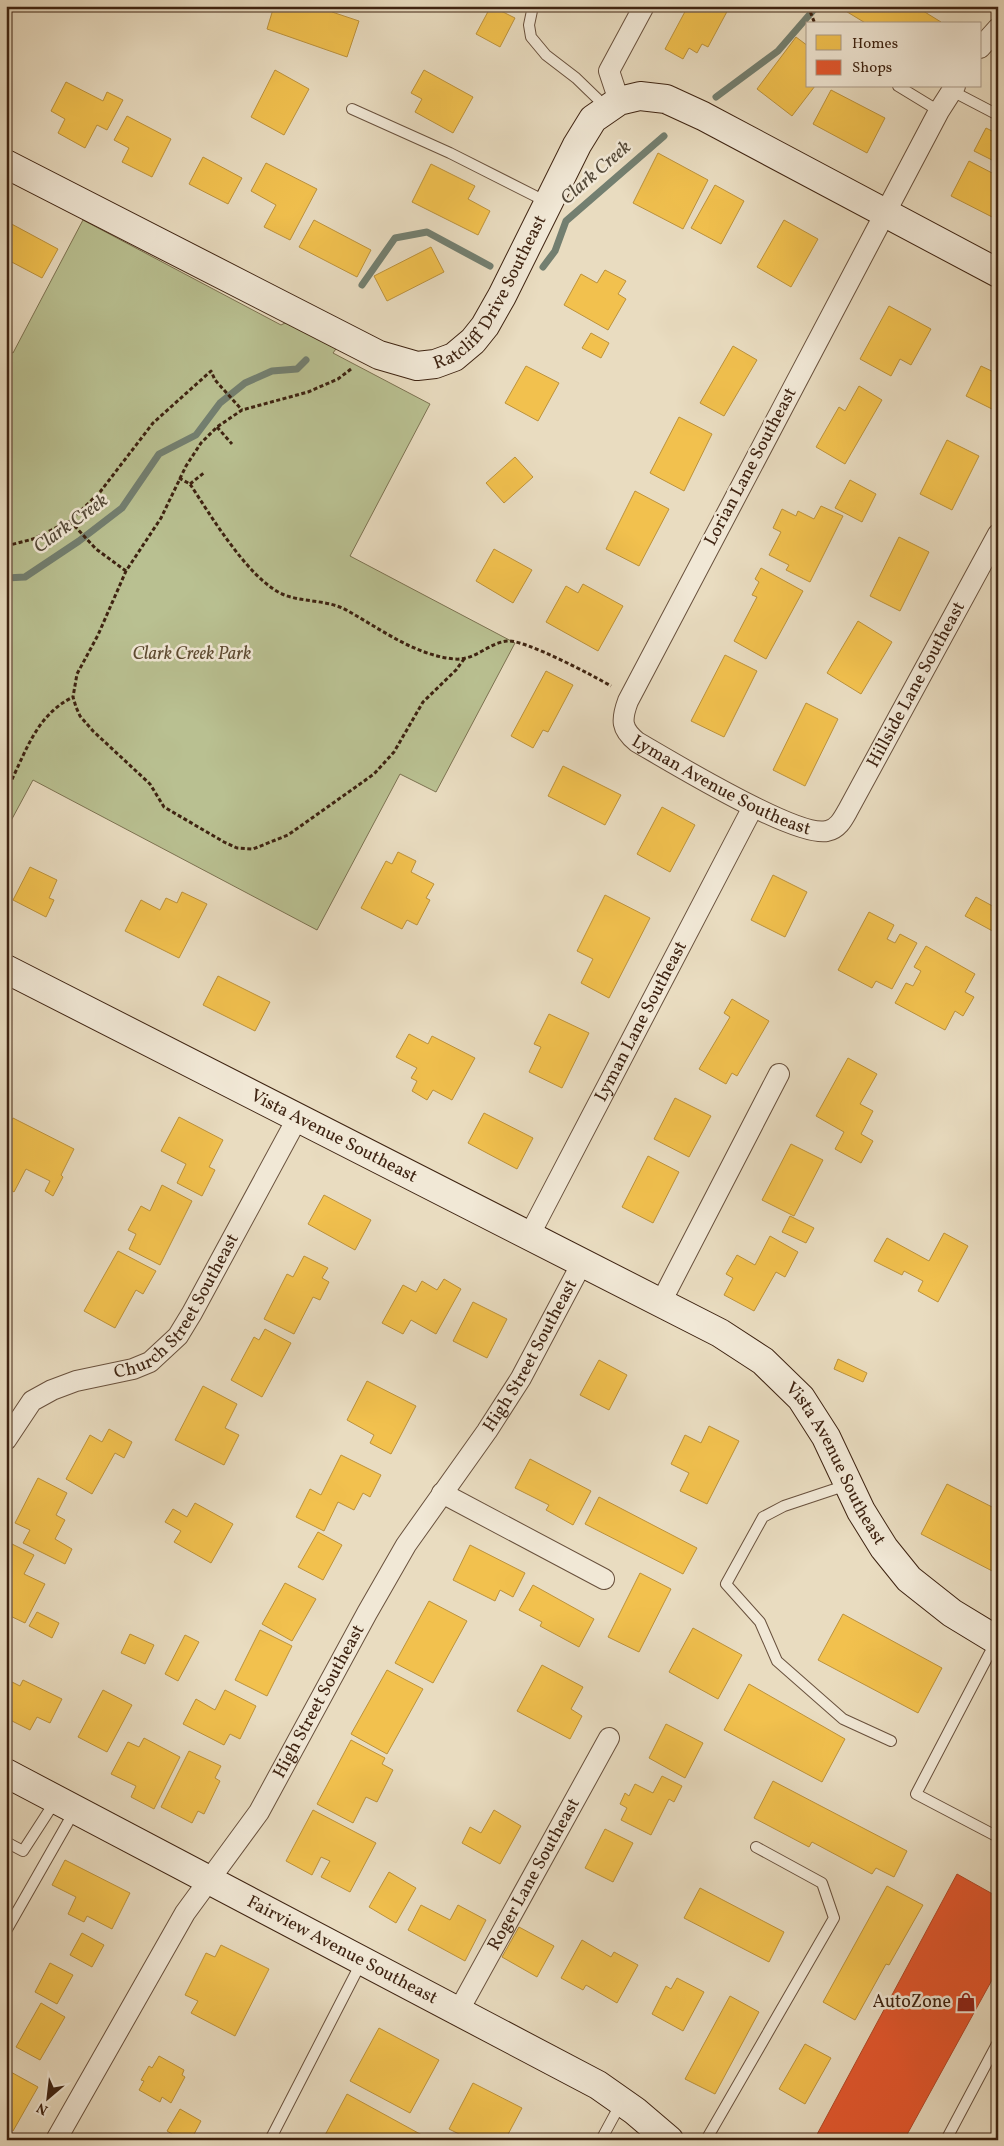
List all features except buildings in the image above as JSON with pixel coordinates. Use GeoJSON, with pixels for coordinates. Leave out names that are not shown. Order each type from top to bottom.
{"type":"FeatureCollection","features":[{"type":"Feature","properties":{"kind":"main road","name":"Ratcliff Drive Southeast"},"geometry":{"type":"LineString","coordinates":[[6,164],[379,354],[418,366],[435,364],[454,357],[472,341],[484,326],[502,296],[577,145],[593,119],[613,105],[640,96],[666,99],[703,116],[998,273]]}},
{"type":"Feature","properties":{"kind":"main road","name":"Vista Avenue Southeast"},"geometry":{"type":"LineString","coordinates":[[6,969],[720,1333],[763,1361],[801,1398],[826,1437],[860,1511],[884,1548],[909,1580],[952,1614],[997,1640]]}},
{"type":"Feature","properties":{"kind":"main road","name":"Fairview Avenue Southeast"},"geometry":{"type":"LineString","coordinates":[[6,1773],[459,2010],[598,2085],[669,2140]]}},
{"type":"Feature","properties":{"kind":"street"},"geometry":{"type":"LineString","coordinates":[[613,105],[609,71],[644,6]]}},
{"type":"Feature","properties":{"kind":"street"},"geometry":{"type":"LineString","coordinates":[[982,46],[998,28]]}},
{"type":"Feature","properties":{"kind":"street","name":"Lorian Lane Southeast"},"geometry":{"type":"LineString","coordinates":[[623,723],[630,697],[939,111],[953,89]]}},
{"type":"Feature","properties":{"kind":"street","name":"Hillside Lane Southeast"},"geometry":{"type":"LineString","coordinates":[[829,831],[840,823],[848,810],[998,534]]}},
{"type":"Feature","properties":{"kind":"street","name":"Lyman Avenue Southeast"},"geometry":{"type":"LineString","coordinates":[[623,723],[628,735],[637,742],[753,807],[806,830],[829,831]]}},
{"type":"Feature","properties":{"kind":"street","name":"Lyman Lane Southeast"},"geometry":{"type":"LineString","coordinates":[[529,1236],[753,807]]}},
{"type":"Feature","properties":{"kind":"street"},"geometry":{"type":"LineString","coordinates":[[660,1304],[779,1074]]}},
{"type":"Feature","properties":{"kind":"street","name":"Church Street Southeast"},"geometry":{"type":"LineString","coordinates":[[6,1440],[32,1401],[52,1390],[76,1381],[133,1369],[150,1362],[178,1336],[192,1314],[298,1117]]}},
{"type":"Feature","properties":{"kind":"street","name":"High Street Southeast"},"geometry":{"type":"LineString","coordinates":[[56,2140],[185,1913],[259,1812],[367,1613],[406,1546],[487,1431],[521,1378],[582,1263]]}},
{"type":"Feature","properties":{"kind":"street"},"geometry":{"type":"LineString","coordinates":[[442,1493],[604,1580]]}},
{"type":"Feature","properties":{"kind":"street","name":"Roger Lane Southeast"},"geometry":{"type":"LineString","coordinates":[[459,2010],[609,1738]]}},
{"type":"Feature","properties":{"kind":"lane"},"geometry":{"type":"LineString","coordinates":[[533,6],[529,25],[531,37],[546,55],[613,105]]}},
{"type":"Feature","properties":{"kind":"lane"},"geometry":{"type":"LineString","coordinates":[[901,88],[939,111]]}},
{"type":"Feature","properties":{"kind":"lane"},"geometry":{"type":"LineString","coordinates":[[953,89],[998,115]]}},
{"type":"Feature","properties":{"kind":"lane"},"geometry":{"type":"LineString","coordinates":[[352,109],[548,202]]}},
{"type":"Feature","properties":{"kind":"lane"},"geometry":{"type":"LineString","coordinates":[[848,1484],[784,1506],[763,1517],[726,1584],[760,1622],[777,1661],[843,1719],[891,1741]]}},
{"type":"Feature","properties":{"kind":"lane"},"geometry":{"type":"LineString","coordinates":[[997,1640],[916,1794],[998,1838]]}},
{"type":"Feature","properties":{"kind":"lane"},"geometry":{"type":"LineString","coordinates":[[6,1842],[23,1851],[66,1804]]}},
{"type":"Feature","properties":{"kind":"lane"},"geometry":{"type":"LineString","coordinates":[[6,1931],[66,1804]]}},
{"type":"Feature","properties":{"kind":"lane"},"geometry":{"type":"LineString","coordinates":[[706,2140],[834,1918],[822,1883],[756,1847]]}},
{"type":"Feature","properties":{"kind":"lane"},"geometry":{"type":"LineString","coordinates":[[270,2140],[362,1960]]}},
{"type":"Feature","properties":{"kind":"lane"},"geometry":{"type":"LineString","coordinates":[[946,2140],[998,2042]]}},
{"type":"Feature","properties":{"kind":"lane"},"geometry":{"type":"LineString","coordinates":[[600,2140],[622,2102]]}},
{"type":"Feature","properties":{"kind":"path"},"geometry":{"type":"LineString","coordinates":[[808,6],[814,22]]}},
{"type":"Feature","properties":{"kind":"path"},"geometry":{"type":"LineString","coordinates":[[354,365],[346,374],[308,392],[242,410],[217,427],[201,443],[179,478],[161,518],[126,571],[98,635],[77,674],[73,698],[85,722],[108,746],[142,776],[164,806],[224,842],[238,848],[252,849],[288,835],[374,774],[394,752],[423,702],[456,670],[464,659],[500,642],[517,642],[608,684],[630,697]]}},
{"type":"Feature","properties":{"kind":"path"},"geometry":{"type":"LineString","coordinates":[[6,546],[33,540],[70,521],[100,492],[143,434],[174,402],[211,371],[215,380],[242,410]]}},
{"type":"Feature","properties":{"kind":"path"},"geometry":{"type":"LineString","coordinates":[[217,427],[232,444]]}},
{"type":"Feature","properties":{"kind":"path"},"geometry":{"type":"LineString","coordinates":[[190,484],[205,472]]}},
{"type":"Feature","properties":{"kind":"path"},"geometry":{"type":"LineString","coordinates":[[179,478],[190,484],[247,564],[267,585],[284,595],[332,604],[347,610],[422,651],[440,656],[464,659]]}},
{"type":"Feature","properties":{"kind":"path"},"geometry":{"type":"LineString","coordinates":[[70,521],[91,545],[126,571]]}},
{"type":"Feature","properties":{"kind":"path"},"geometry":{"type":"LineString","coordinates":[[6,791],[27,746],[40,724],[55,708],[73,698]]}},
{"type":"Feature","properties":{"kind":"green space","name":"Clark Creek Park"},"geometry":{"type":"Polygon","coordinates":[[[83,220],[281,325],[291,320],[338,346],[333,353],[430,404],[350,556],[515,643],[436,792],[400,774],[317,930],[33,780],[6,830],[6,350],[13,353],[83,220]]]}},
{"type":"Feature","properties":{"kind":"waterway","name":"Clark Creek"},"geometry":{"type":"LineString","coordinates":[[716,97],[778,51],[817,6]]}},
{"type":"Feature","properties":{"kind":"waterway","name":"Clark Creek"},"geometry":{"type":"LineString","coordinates":[[543,267],[555,251],[566,221],[664,136]]}},
{"type":"Feature","properties":{"kind":"waterway","name":"Clark Creek"},"geometry":{"type":"LineString","coordinates":[[362,285],[395,238],[427,232],[490,266]]}},
{"type":"Feature","properties":{"kind":"waterway","name":"Clark Creek"},"geometry":{"type":"LineString","coordinates":[[6,578],[25,577],[79,541],[122,508],[159,454],[196,435],[220,403],[245,383],[272,371],[297,369],[306,360]]}},
{"type":"Feature","properties":{"kind":"place","name":"AutoZone"},"geometry":{"type":"Point","coordinates":[966,2002]}}]}
